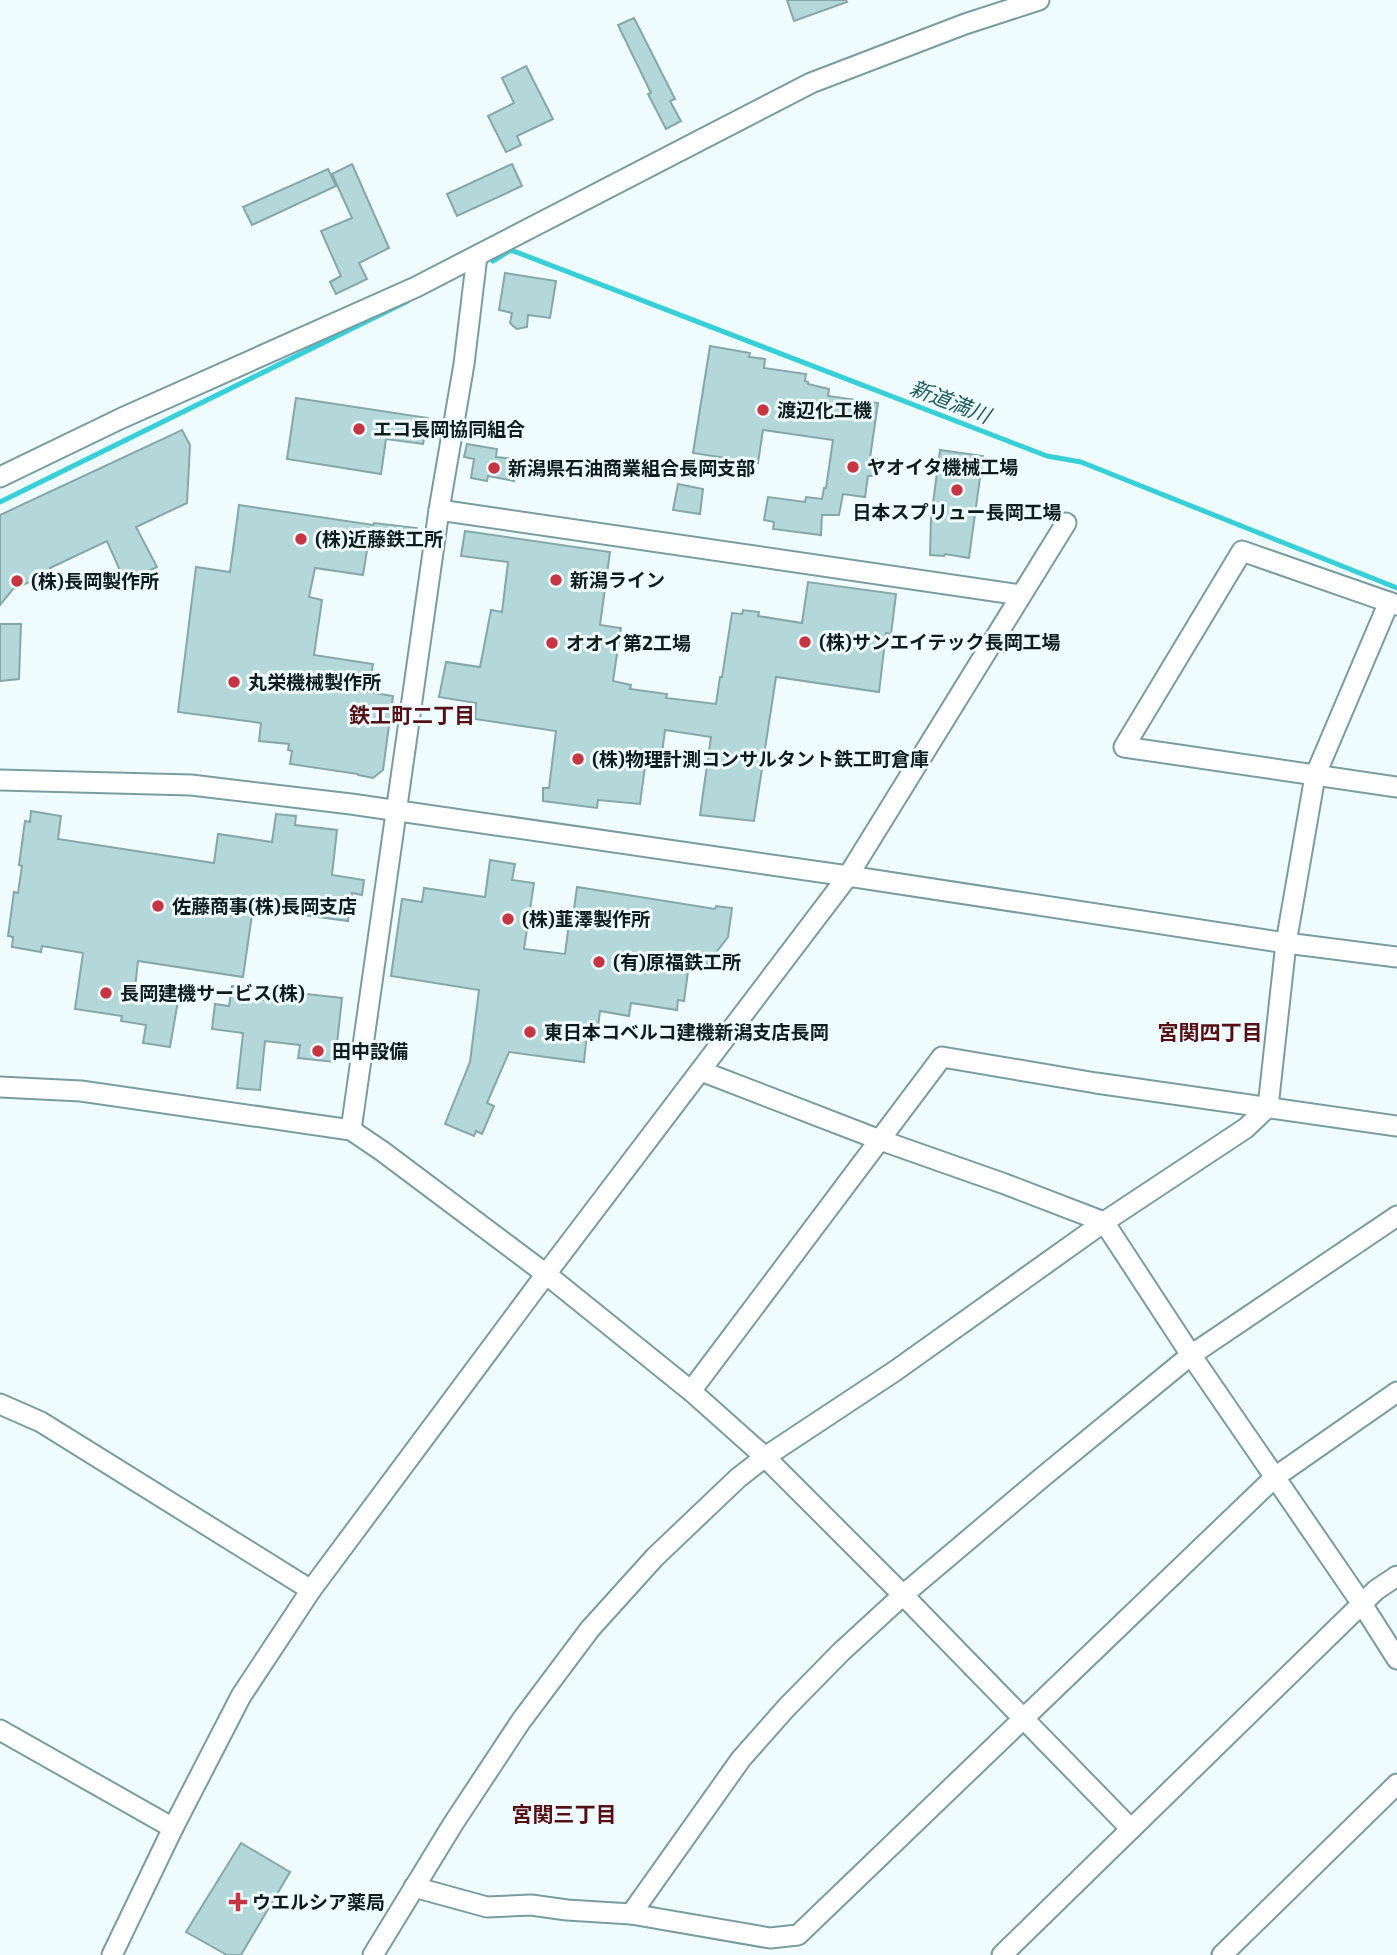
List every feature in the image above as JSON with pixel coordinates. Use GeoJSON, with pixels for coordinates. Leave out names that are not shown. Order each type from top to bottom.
{"type":"FeatureCollection","features":[{"type":"Feature","properties":{"kind":"street"},"geometry":{"type":"LineString","coordinates":[[0,477],[122,418],[416,287],[811,83],[965,24],[1039,0]]}},
{"type":"Feature","properties":{"kind":"street"},"geometry":{"type":"LineString","coordinates":[[351,1130],[439,510],[464,365],[477,256]]}},
{"type":"Feature","properties":{"kind":"street"},"geometry":{"type":"LineString","coordinates":[[439,510],[1021,595]]}},
{"type":"Feature","properties":{"kind":"street"},"geometry":{"type":"LineString","coordinates":[[112,1955],[173,1828],[242,1696],[311,1590],[546,1274],[848,876],[1066,523]]}},
{"type":"Feature","properties":{"kind":"street"},"geometry":{"type":"LineString","coordinates":[[373,1955],[453,1824],[521,1721],[590,1629],[655,1557],[738,1478],[765,1457],[895,1371],[1104,1222],[1246,1128],[1268,1107],[1286,943],[1315,776],[1393,604],[1242,551],[1124,747],[1315,776],[1397,787]]}},
{"type":"Feature","properties":{"kind":"street"},"geometry":{"type":"LineString","coordinates":[[0,780],[191,785],[396,810],[1286,943],[1397,957]]}},
{"type":"Feature","properties":{"kind":"street"},"geometry":{"type":"LineString","coordinates":[[691,1391],[942,1057],[1096,1083],[1397,1126]]}},
{"type":"Feature","properties":{"kind":"street"},"geometry":{"type":"LineString","coordinates":[[701,1070],[880,1140],[1104,1222],[1397,1658]]}},
{"type":"Feature","properties":{"kind":"street"},"geometry":{"type":"LineString","coordinates":[[0,1087],[81,1091],[351,1130],[546,1274],[691,1391],[765,1457],[1131,1829]]}},
{"type":"Feature","properties":{"kind":"street"},"geometry":{"type":"LineString","coordinates":[[631,1914],[741,1759],[832,1661],[903,1595],[1191,1355],[1397,1216]]}},
{"type":"Feature","properties":{"kind":"street"},"geometry":{"type":"LineString","coordinates":[[414,1887],[487,1906],[531,1905],[631,1914],[770,1938],[799,1934],[1275,1477],[1397,1392]]}},
{"type":"Feature","properties":{"kind":"street"},"geometry":{"type":"LineString","coordinates":[[0,1404],[41,1423],[311,1590]]}},
{"type":"Feature","properties":{"kind":"street"},"geometry":{"type":"LineString","coordinates":[[1002,1955],[1376,1590],[1397,1576]]}},
{"type":"Feature","properties":{"kind":"street"},"geometry":{"type":"LineString","coordinates":[[0,1730],[173,1828]]}},
{"type":"Feature","properties":{"kind":"street"},"geometry":{"type":"LineString","coordinates":[[1222,1955],[1397,1784]]}},
{"type":"Feature","properties":{"kind":"building"},"geometry":{"type":"Polygon","coordinates":[[[787,0],[846,0],[847,2],[794,21],[787,0]]]}},
{"type":"Feature","properties":{"kind":"building"},"geometry":{"type":"Polygon","coordinates":[[[634,18],[675,99],[670,101],[681,121],[666,129],[618,25],[634,18]]]}},
{"type":"Feature","properties":{"kind":"building"},"geometry":{"type":"Polygon","coordinates":[[[526,66],[553,119],[517,136],[521,145],[506,152],[488,116],[514,103],[502,78],[526,66]]]}},
{"type":"Feature","properties":{"kind":"building"},"geometry":{"type":"Polygon","coordinates":[[[352,164],[389,248],[359,263],[367,279],[336,294],[330,282],[341,276],[321,231],[352,218],[332,174],[352,164]]]}},
{"type":"Feature","properties":{"kind":"building"},"geometry":{"type":"Polygon","coordinates":[[[512,164],[522,186],[457,216],[447,194],[512,164]]]}},
{"type":"Feature","properties":{"kind":"building"},"geometry":{"type":"Polygon","coordinates":[[[328,169],[336,186],[252,225],[243,207],[328,169]]]}},
{"type":"Feature","properties":{"kind":"building"},"geometry":{"type":"Polygon","coordinates":[[[505,273],[556,281],[550,318],[528,315],[527,327],[517,329],[510,323],[512,313],[499,310],[505,273]]]}},
{"type":"Feature","properties":{"kind":"building","name":"渡辺化工機"},"geometry":{"type":"Polygon","coordinates":[[[710,346],[750,353],[749,357],[765,359],[764,368],[806,374],[805,381],[808,384],[829,389],[828,396],[878,403],[870,458],[877,459],[876,476],[868,476],[865,497],[843,494],[839,515],[822,515],[821,535],[773,529],[774,522],[764,520],[768,497],[805,502],[806,497],[822,499],[833,440],[763,430],[758,463],[693,453],[710,346]]]}},
{"type":"Feature","properties":{"kind":"building","name":"エコ長岡協同組合"},"geometry":{"type":"Polygon","coordinates":[[[296,398],[428,418],[423,444],[386,439],[381,474],[287,459],[296,398]]]}},
{"type":"Feature","properties":{"kind":"building","name":"(株)長岡製作所"},"geometry":{"type":"Polygon","coordinates":[[[182,430],[190,445],[187,503],[136,527],[157,567],[125,582],[107,541],[50,568],[53,572],[13,589],[0,605],[0,515],[182,430]]]}},
{"type":"Feature","properties":{"kind":"building","name":"新潟県石油商業組合長岡支部"},"geometry":{"type":"Polygon","coordinates":[[[467,444],[497,449],[496,457],[516,459],[514,481],[488,476],[487,481],[471,478],[474,459],[464,457],[467,444]]]}},
{"type":"Feature","properties":{"kind":"building","name":"日本スプリュー長岡工場"},"geometry":{"type":"Polygon","coordinates":[[[940,450],[983,456],[969,558],[945,554],[930,555],[931,518],[940,450]]]}},
{"type":"Feature","properties":{"kind":"building"},"geometry":{"type":"Polygon","coordinates":[[[678,484],[703,489],[700,514],[673,510],[678,484]]]}},
{"type":"Feature","properties":{"kind":"building"},"geometry":{"type":"Polygon","coordinates":[[[239,505],[373,525],[417,528],[414,548],[368,544],[363,575],[315,568],[309,597],[322,600],[314,655],[373,664],[368,692],[393,696],[383,770],[373,778],[290,764],[292,751],[288,750],[289,744],[259,741],[261,723],[178,712],[196,567],[230,572],[239,505]]]}},
{"type":"Feature","properties":{"kind":"building"},"geometry":{"type":"Polygon","coordinates":[[[465,531],[610,552],[600,625],[621,628],[613,681],[631,685],[630,689],[667,694],[666,698],[716,704],[732,613],[742,614],[743,610],[759,612],[758,616],[802,623],[808,582],[896,594],[891,634],[886,633],[879,692],[776,677],[754,821],[700,815],[711,737],[665,730],[661,761],[646,759],[640,804],[598,800],[597,808],[543,801],[543,788],[549,788],[556,731],[475,719],[476,703],[439,697],[446,662],[480,667],[491,610],[502,612],[508,562],[461,556],[465,531]]]}},
{"type":"Feature","properties":{"kind":"building"},"geometry":{"type":"Polygon","coordinates":[[[0,624],[21,624],[19,679],[0,681],[0,624]]]}},
{"type":"Feature","properties":{"kind":"building"},"geometry":{"type":"Polygon","coordinates":[[[31,811],[61,816],[58,839],[214,863],[218,834],[272,842],[276,814],[296,816],[295,825],[337,830],[332,875],[364,880],[362,895],[352,893],[348,921],[253,908],[243,977],[138,961],[135,988],[179,995],[170,1047],[143,1043],[146,1025],[121,1021],[122,1016],[75,1009],[83,953],[42,946],[41,952],[12,947],[13,937],[8,936],[14,892],[18,893],[25,821],[30,822],[31,811]]]}},
{"type":"Feature","properties":{"kind":"building"},"geometry":{"type":"Polygon","coordinates":[[[490,860],[515,864],[512,880],[534,883],[524,949],[565,954],[577,887],[715,909],[716,906],[732,908],[728,937],[705,967],[689,964],[684,1001],[678,1000],[677,1010],[631,1003],[629,1016],[600,1011],[597,1035],[587,1034],[584,1062],[509,1052],[487,1103],[494,1106],[482,1134],[476,1131],[474,1136],[445,1124],[470,1062],[479,990],[391,976],[402,899],[422,902],[424,888],[485,897],[490,860]]]}},
{"type":"Feature","properties":{"kind":"building","name":"田中設備"},"geometry":{"type":"Polygon","coordinates":[[[232,986],[247,988],[245,998],[297,1004],[298,993],[342,998],[335,1062],[298,1058],[300,1045],[265,1041],[260,1090],[237,1088],[243,1033],[212,1029],[215,1004],[229,1006],[232,986]]]}},
{"type":"Feature","properties":{"kind":"building","name":"ウエルシア薬局"},"geometry":{"type":"Polygon","coordinates":[[[241,1843],[290,1872],[241,1955],[227,1955],[186,1932],[241,1843]]]}},
{"type":"Feature","properties":{"kind":"waterway","name":"新道満川"},"geometry":{"type":"LineString","coordinates":[[493,261],[511,250],[1047,456],[1081,462],[1397,588]]}},
{"type":"Feature","properties":{"kind":"waterway"},"geometry":{"type":"LineString","coordinates":[[0,502],[408,301]]}},
{"type":"Feature","properties":{"kind":"place","name":"渡辺化工機"},"geometry":{"type":"Point","coordinates":[763,410]}},
{"type":"Feature","properties":{"kind":"place","name":"エコ長岡協同組合"},"geometry":{"type":"Point","coordinates":[359,429]}},
{"type":"Feature","properties":{"kind":"place","name":"ヤオイタ機械工場"},"geometry":{"type":"Point","coordinates":[853,467]}},
{"type":"Feature","properties":{"kind":"place","name":"新潟県石油商業組合長岡支部"},"geometry":{"type":"Point","coordinates":[494,468]}},
{"type":"Feature","properties":{"kind":"place","name":"日本スプリュー長岡工場"},"geometry":{"type":"Point","coordinates":[957,490]}},
{"type":"Feature","properties":{"kind":"place","name":"(株)近藤鉄工所"},"geometry":{"type":"Point","coordinates":[301,539]}},
{"type":"Feature","properties":{"kind":"place","name":"新潟ライン"},"geometry":{"type":"Point","coordinates":[556,580]}},
{"type":"Feature","properties":{"kind":"place","name":"(株)長岡製作所"},"geometry":{"type":"Point","coordinates":[17,581]}},
{"type":"Feature","properties":{"kind":"place","name":"(株)サンエイテック長岡工場"},"geometry":{"type":"Point","coordinates":[805,642]}},
{"type":"Feature","properties":{"kind":"place","name":"オオイ第2工場"},"geometry":{"type":"Point","coordinates":[552,643]}},
{"type":"Feature","properties":{"kind":"place","name":"丸栄機械製作所"},"geometry":{"type":"Point","coordinates":[234,682]}},
{"type":"Feature","properties":{"kind":"place","name":"(株)物理計測コンサルタント鉄工町倉庫"},"geometry":{"type":"Point","coordinates":[578,759]}},
{"type":"Feature","properties":{"kind":"place","name":"佐藤商事(株)長岡支店"},"geometry":{"type":"Point","coordinates":[158,906]}},
{"type":"Feature","properties":{"kind":"place","name":"(株)韮澤製作所"},"geometry":{"type":"Point","coordinates":[508,919]}},
{"type":"Feature","properties":{"kind":"place","name":"(有)原福鉄工所"},"geometry":{"type":"Point","coordinates":[599,962]}},
{"type":"Feature","properties":{"kind":"place","name":"長岡建機サービス(株)"},"geometry":{"type":"Point","coordinates":[106,993]}},
{"type":"Feature","properties":{"kind":"place","name":"東日本コベルコ建機新潟支店長岡"},"geometry":{"type":"Point","coordinates":[530,1032]}},
{"type":"Feature","properties":{"kind":"place","name":"田中設備"},"geometry":{"type":"Point","coordinates":[318,1051]}},
{"type":"Feature","properties":{"kind":"place","name":"ウエルシア薬局"},"geometry":{"type":"Point","coordinates":[238,1902]}},
{"type":"Feature","properties":{"kind":"district","name":"鉄工町二丁目"},"geometry":{"type":"Point","coordinates":[412,716]}},
{"type":"Feature","properties":{"kind":"district","name":"宮関四丁目"},"geometry":{"type":"Point","coordinates":[1210,1033]}},
{"type":"Feature","properties":{"kind":"district","name":"宮関三丁目"},"geometry":{"type":"Point","coordinates":[564,1815]}}]}
